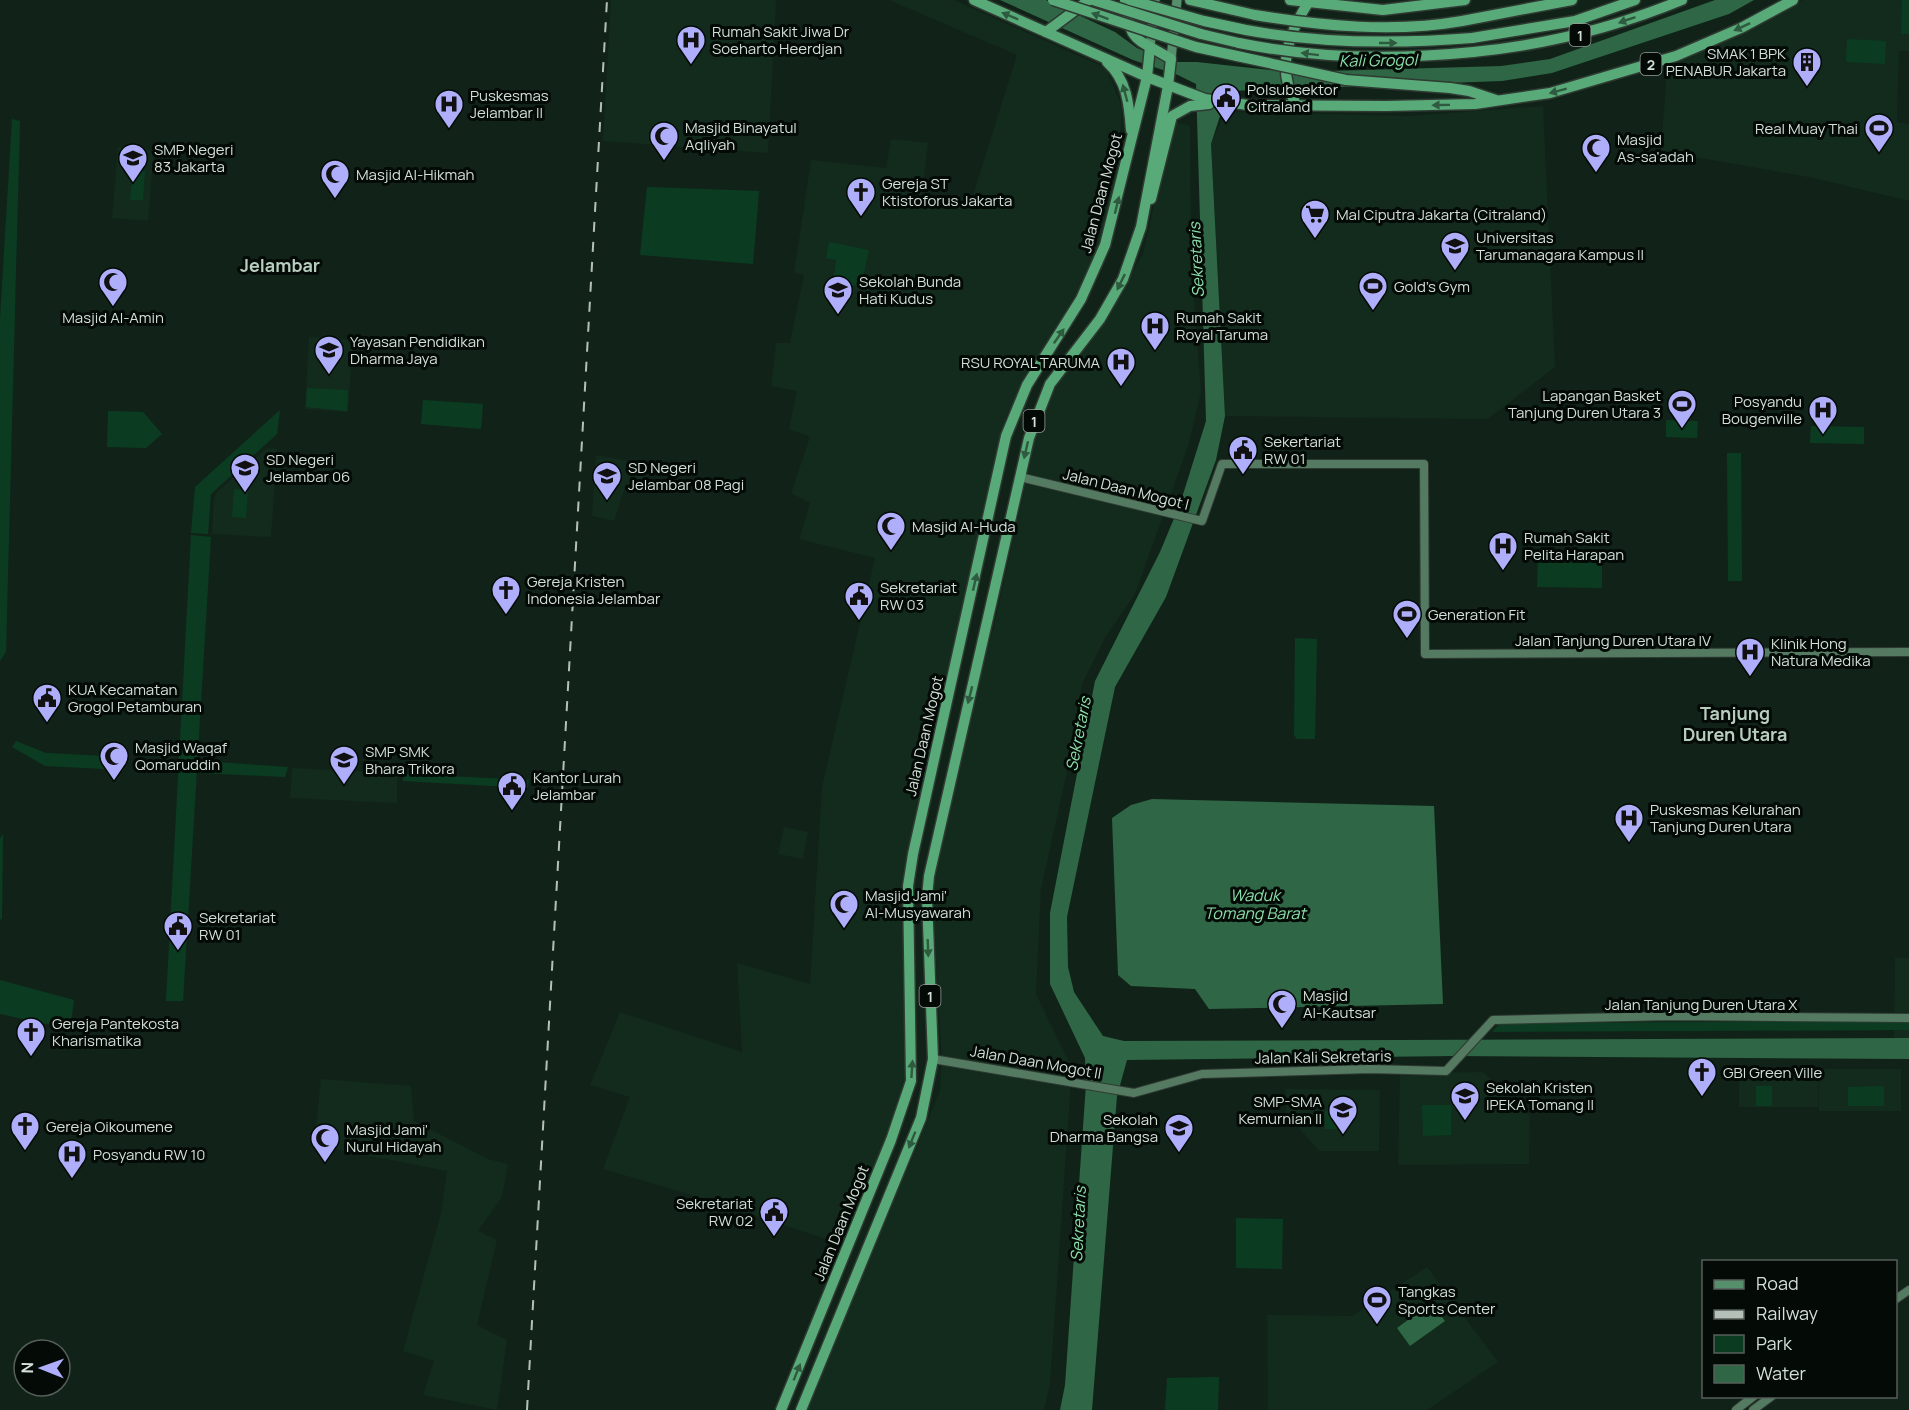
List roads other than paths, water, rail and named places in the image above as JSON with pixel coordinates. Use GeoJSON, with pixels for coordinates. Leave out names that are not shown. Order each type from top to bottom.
{"type":"FeatureCollection","features":[{"type":"Feature","properties":{"kind":"highway"},"geometry":{"type":"LineString","coordinates":[[974,0],[1050,29],[1099,56],[1169,80],[1193,100],[1227,103],[1386,106],[1500,102]]}},
{"type":"Feature","properties":{"kind":"highway"},"geometry":{"type":"LineString","coordinates":[[1053,0],[1148,33],[1216,52],[1346,80],[1469,91],[1500,102]]}},
{"type":"Feature","properties":{"kind":"highway"},"geometry":{"type":"LineString","coordinates":[[1050,29],[1091,0]]}},
{"type":"Feature","properties":{"kind":"highway","name":"1"},"geometry":{"type":"LineString","coordinates":[[1091,0],[1154,21],[1269,49],[1325,56],[1384,58],[1516,48],[1590,32],[1682,0]]}},
{"type":"Feature","properties":{"kind":"highway"},"geometry":{"type":"LineString","coordinates":[[1125,0],[1128,27],[1133,37],[1171,60]]}},
{"type":"Feature","properties":{"kind":"highway","name":"1"},"geometry":{"type":"LineString","coordinates":[[1130,0],[1246,30],[1302,38],[1396,43],[1472,38],[1575,21],[1635,0]]}},
{"type":"Feature","properties":{"kind":"highway"},"geometry":{"type":"LineString","coordinates":[[1190,0],[1291,21],[1349,26],[1423,26],[1572,0]]}},
{"type":"Feature","properties":{"kind":"highway"},"geometry":{"type":"LineString","coordinates":[[1290,0],[1393,9],[1465,0]]}},
{"type":"Feature","properties":{"kind":"highway","name":"2"},"geometry":{"type":"LineString","coordinates":[[1500,102],[1550,93],[1676,56],[1741,28],[1793,0]]}},
{"type":"Feature","properties":{"kind":"highway"},"geometry":{"type":"LineString","coordinates":[[1296,104],[1290,91],[1286,69],[1287,42],[1308,3]]}},
{"type":"Feature","properties":{"kind":"highway","name":"1"},"geometry":{"type":"LineString","coordinates":[[1147,72],[1149,48]]}},
{"type":"Feature","properties":{"kind":"highway"},"geometry":{"type":"LineString","coordinates":[[1099,56],[1116,70],[1125,87],[1131,139]]}},
{"type":"Feature","properties":{"kind":"highway","name":"1"},"geometry":{"type":"LineString","coordinates":[[801,1410],[921,1118],[933,1059],[928,886],[954,760],[1020,477],[1035,419],[1050,384],[1110,303],[1123,279],[1141,227],[1171,60]]}},
{"type":"Feature","properties":{"kind":"highway","name":"Jalan Daan Mogot"},"geometry":{"type":"LineString","coordinates":[[781,1410],[891,1140],[911,1081],[908,886],[913,854],[1008,427],[1028,385],[1081,299],[1095,271],[1115,213],[1147,72]]}},
{"type":"Feature","properties":{"kind":"highway"},"geometry":{"type":"LineString","coordinates":[[1141,227],[1150,204],[1171,119],[1193,100]]}},
{"type":"Feature","properties":{"kind":"highway"},"geometry":{"type":"LineString","coordinates":[[963,633],[984,638]]}},
{"type":"Feature","properties":{"kind":"highway"},"geometry":{"type":"LineString","coordinates":[[957,662],[977,666]]}},
{"type":"Feature","properties":{"kind":"highway"},"geometry":{"type":"LineString","coordinates":[[819,1318],[836,1327]]}},
{"type":"Feature","properties":{"kind":"highway"},"geometry":{"type":"LineString","coordinates":[[812,1334],[830,1341]]}},
{"type":"Feature","properties":{"kind":"main road","name":"1"},"geometry":{"type":"LineString","coordinates":[[1149,48],[1155,0]]}},
{"type":"Feature","properties":{"kind":"main road","name":"1"},"geometry":{"type":"LineString","coordinates":[[1171,60],[1177,0]]}},
{"type":"Feature","properties":{"kind":"street","name":"Jalan Daan Mogot I"},"geometry":{"type":"LineString","coordinates":[[1020,477],[1202,521],[1222,464],[1424,464],[1425,654]]}},
{"type":"Feature","properties":{"kind":"street","name":"Jalan Tanjung Duren Utara IV"},"geometry":{"type":"LineString","coordinates":[[1425,654],[1909,652]]}},
{"type":"Feature","properties":{"kind":"street","name":"Jalan Tanjung Duren Utara X"},"geometry":{"type":"LineString","coordinates":[[1492,1020],[1671,1016],[1909,1018]]}},
{"type":"Feature","properties":{"kind":"street","name":"Jalan Kali Sekretaris"},"geometry":{"type":"LineString","coordinates":[[1130,1093],[1202,1074],[1370,1069],[1446,1071],[1453,1066],[1492,1020]]}},
{"type":"Feature","properties":{"kind":"street","name":"Jalan Daan Mogot II"},"geometry":{"type":"LineString","coordinates":[[933,1059],[1081,1082],[1130,1093]]}},
{"type":"Feature","properties":{"kind":"street"},"geometry":{"type":"LineString","coordinates":[[1736,1410],[1751,1398]]}},
{"type":"Feature","properties":{"kind":"street"},"geometry":{"type":"LineString","coordinates":[[1753,1410],[1769,1398]]}},
{"type":"Feature","properties":{"kind":"water","name":"Sekretaris"},"geometry":{"type":"Polygon","coordinates":[[[1000,0],[1046,0],[1115,32],[1137,48],[1169,62],[1197,62],[1280,71],[1329,71],[1501,66],[1550,59],[1715,0],[1754,0],[1729,14],[1552,73],[1502,81],[1228,91],[1211,144],[1225,416],[1216,460],[1166,597],[1115,687],[1067,917],[1068,967],[1074,992],[1103,1036],[1124,1041],[1909,1038],[1909,1059],[1454,1056],[1127,1060],[1117,1096],[1092,1410],[1060,1410],[1065,1385],[1086,1084],[1085,1058],[1050,984],[1050,913],[1095,681],[1160,552],[1180,504],[1206,421],[1196,84],[1178,75],[1133,60],[1000,0]]]}},
{"type":"Feature","properties":{"kind":"water","name":"Waduk Tomang Barat"},"geometry":{"type":"Polygon","coordinates":[[[1152,799],[1434,806],[1443,1004],[1209,1009],[1195,989],[1131,986],[1118,975],[1112,818],[1131,805],[1152,799]]]}},
{"type":"Feature","properties":{"kind":"water"},"geometry":{"type":"Polygon","coordinates":[[[1431,1303],[1445,1321],[1410,1346],[1397,1328],[1431,1303]]]}},
{"type":"Feature","properties":{"kind":"railway"},"geometry":{"type":"LineString","coordinates":[[527,1410],[607,0]]}},
{"type":"Feature","properties":{"kind":"place","name":"Rumah Sakit Jiwa Dr Soeharto Heerdjan"},"geometry":{"type":"Point","coordinates":[691,66]}},
{"type":"Feature","properties":{"kind":"place","name":"SMAK 1 BPK PENABUR Jakarta"},"geometry":{"type":"Point","coordinates":[1807,88]}},
{"type":"Feature","properties":{"kind":"place","name":"Polsubsektor Citraland"},"geometry":{"type":"Point","coordinates":[1226,124]}},
{"type":"Feature","properties":{"kind":"place","name":"Puskesmas Jelambar II"},"geometry":{"type":"Point","coordinates":[449,130]}},
{"type":"Feature","properties":{"kind":"place","name":"Real Muay Thai"},"geometry":{"type":"Point","coordinates":[1879,154]}},
{"type":"Feature","properties":{"kind":"place","name":"Masjid Binayatul Aqliyah"},"geometry":{"type":"Point","coordinates":[664,162]}},
{"type":"Feature","properties":{"kind":"place","name":"Masjid As-sa'adah"},"geometry":{"type":"Point","coordinates":[1596,174]}},
{"type":"Feature","properties":{"kind":"place","name":"SMP Negeri 83 Jakarta"},"geometry":{"type":"Point","coordinates":[133,184]}},
{"type":"Feature","properties":{"kind":"place","name":"Masjid Al-Hikmah"},"geometry":{"type":"Point","coordinates":[335,200]}},
{"type":"Feature","properties":{"kind":"place","name":"Gereja ST Ktistoforus Jakarta"},"geometry":{"type":"Point","coordinates":[861,218]}},
{"type":"Feature","properties":{"kind":"place","name":"Mal Ciputra Jakarta (Citraland)"},"geometry":{"type":"Point","coordinates":[1315,240]}},
{"type":"Feature","properties":{"kind":"place","name":"Universitas Tarumanagara Kampus II"},"geometry":{"type":"Point","coordinates":[1455,272]}},
{"type":"Feature","properties":{"kind":"place","name":"Masjid Al-Amin"},"geometry":{"type":"Point","coordinates":[113,308]}},
{"type":"Feature","properties":{"kind":"place","name":"Gold's Gym"},"geometry":{"type":"Point","coordinates":[1373,312]}},
{"type":"Feature","properties":{"kind":"place","name":"Sekolah Bunda Hati Kudus"},"geometry":{"type":"Point","coordinates":[838,316]}},
{"type":"Feature","properties":{"kind":"place","name":"Rumah Sakit Royal Taruma"},"geometry":{"type":"Point","coordinates":[1155,352]}},
{"type":"Feature","properties":{"kind":"place","name":"Yayasan Pendidikan Dharma Jaya"},"geometry":{"type":"Point","coordinates":[329,376]}},
{"type":"Feature","properties":{"kind":"place","name":"RSU ROYAL TARUMA"},"geometry":{"type":"Point","coordinates":[1121,388]}},
{"type":"Feature","properties":{"kind":"place","name":"Lapangan Basket Tanjung Duren Utara 3"},"geometry":{"type":"Point","coordinates":[1682,430]}},
{"type":"Feature","properties":{"kind":"place","name":"Posyandu Bougenville"},"geometry":{"type":"Point","coordinates":[1823,436]}},
{"type":"Feature","properties":{"kind":"place","name":"Sekertariat RW 01"},"geometry":{"type":"Point","coordinates":[1243,476]}},
{"type":"Feature","properties":{"kind":"place","name":"SD Negeri Jelambar 06"},"geometry":{"type":"Point","coordinates":[245,494]}},
{"type":"Feature","properties":{"kind":"place","name":"SD Negeri Jelambar 08 Pagi"},"geometry":{"type":"Point","coordinates":[607,502]}},
{"type":"Feature","properties":{"kind":"place","name":"Masjid Al-Huda"},"geometry":{"type":"Point","coordinates":[891,552]}},
{"type":"Feature","properties":{"kind":"place","name":"Rumah Sakit Pelita Harapan"},"geometry":{"type":"Point","coordinates":[1503,572]}},
{"type":"Feature","properties":{"kind":"place","name":"Gereja Kristen Indonesia Jelambar"},"geometry":{"type":"Point","coordinates":[506,616]}},
{"type":"Feature","properties":{"kind":"place","name":"Sekretariat RW 03"},"geometry":{"type":"Point","coordinates":[859,622]}},
{"type":"Feature","properties":{"kind":"place","name":"Generation Fit"},"geometry":{"type":"Point","coordinates":[1407,640]}},
{"type":"Feature","properties":{"kind":"place","name":"Klinik Hong Natura Medika"},"geometry":{"type":"Point","coordinates":[1750,678]}},
{"type":"Feature","properties":{"kind":"place","name":"KUA Kecamatan Grogol Petamburan"},"geometry":{"type":"Point","coordinates":[47,724]}},
{"type":"Feature","properties":{"kind":"place","name":"Masjid Waqaf Qomaruddin"},"geometry":{"type":"Point","coordinates":[114,782]}},
{"type":"Feature","properties":{"kind":"place","name":"SMP SMK Bhara Trikora"},"geometry":{"type":"Point","coordinates":[344,786]}},
{"type":"Feature","properties":{"kind":"place","name":"Kantor Lurah Jelambar"},"geometry":{"type":"Point","coordinates":[512,812]}},
{"type":"Feature","properties":{"kind":"place","name":"Puskesmas Kelurahan Tanjung Duren Utara"},"geometry":{"type":"Point","coordinates":[1629,844]}},
{"type":"Feature","properties":{"kind":"place","name":"Masjid Jami' Al-Musyawarah"},"geometry":{"type":"Point","coordinates":[844,930]}},
{"type":"Feature","properties":{"kind":"place","name":"Sekretariat RW 01"},"geometry":{"type":"Point","coordinates":[178,952]}},
{"type":"Feature","properties":{"kind":"place","name":"Masjid Al-Kautsar"},"geometry":{"type":"Point","coordinates":[1282,1030]}},
{"type":"Feature","properties":{"kind":"place","name":"Gereja Pantekosta Kharismatika"},"geometry":{"type":"Point","coordinates":[31,1058]}},
{"type":"Feature","properties":{"kind":"place","name":"GBI Green Ville"},"geometry":{"type":"Point","coordinates":[1702,1098]}},
{"type":"Feature","properties":{"kind":"place","name":"Sekolah Kristen IPEKA Tomang II"},"geometry":{"type":"Point","coordinates":[1465,1122]}},
{"type":"Feature","properties":{"kind":"place","name":"SMP-SMA Kemurnian II"},"geometry":{"type":"Point","coordinates":[1343,1136]}},
{"type":"Feature","properties":{"kind":"place","name":"Gereja Oikoumene"},"geometry":{"type":"Point","coordinates":[25,1152]}},
{"type":"Feature","properties":{"kind":"place","name":"Sekolah Dharma Bangsa"},"geometry":{"type":"Point","coordinates":[1179,1154]}},
{"type":"Feature","properties":{"kind":"place","name":"Masjid Jami' Nurul Hidayah"},"geometry":{"type":"Point","coordinates":[325,1164]}},
{"type":"Feature","properties":{"kind":"place","name":"Posyandu RW 10"},"geometry":{"type":"Point","coordinates":[72,1180]}},
{"type":"Feature","properties":{"kind":"place","name":"Sekretariat RW 02"},"geometry":{"type":"Point","coordinates":[774,1238]}},
{"type":"Feature","properties":{"kind":"place","name":"Tangkas Sports Center"},"geometry":{"type":"Point","coordinates":[1377,1326]}},
{"type":"Feature","properties":{"kind":"district","name":"Jelambar"},"geometry":{"type":"Point","coordinates":[280,265]}},
{"type":"Feature","properties":{"kind":"district","name":"Tanjung Duren Utara"},"geometry":{"type":"Point","coordinates":[1735,723]}},
{"type":"Feature","properties":{"kind":"water label","name":"Kali Grogol"},"geometry":{"type":"Point","coordinates":[1378,60]}}]}
